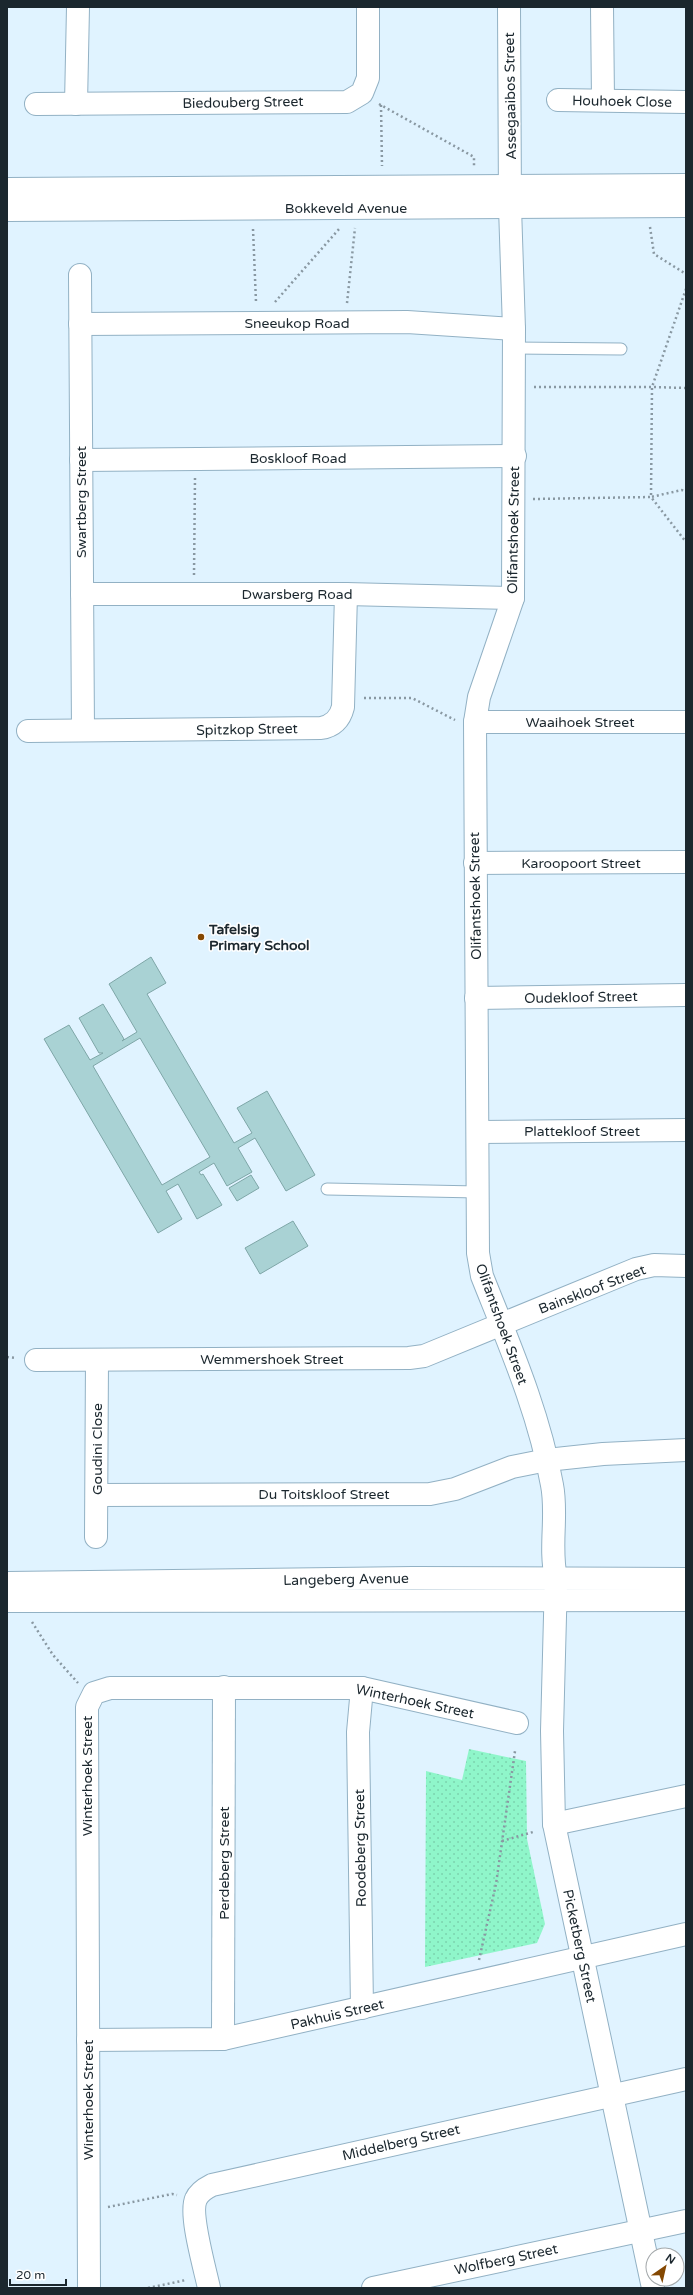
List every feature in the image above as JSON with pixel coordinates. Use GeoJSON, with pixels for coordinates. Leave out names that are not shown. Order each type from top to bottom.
{"type":"FeatureCollection","features":[{"type":"Feature","properties":{"kind":"street"},"geometry":{"type":"LineString","coordinates":[[76,104],[78,7]]}},
{"type":"Feature","properties":{"kind":"street"},"geometry":{"type":"LineString","coordinates":[[362,93],[368,78],[368,7]]}},
{"type":"Feature","properties":{"kind":"street","name":"Assegaaibos Street"},"geometry":{"type":"LineString","coordinates":[[509,7],[510,207]]}},
{"type":"Feature","properties":{"kind":"street"},"geometry":{"type":"LineString","coordinates":[[602,7],[603,100]]}},
{"type":"Feature","properties":{"kind":"street","name":"Biedouberg Street"},"geometry":{"type":"LineString","coordinates":[[36,104],[347,102],[362,93]]}},
{"type":"Feature","properties":{"kind":"street","name":"Houhoek Close"},"geometry":{"type":"LineString","coordinates":[[558,100],[686,102]]}},
{"type":"Feature","properties":{"kind":"street","name":"Bokkeveld Avenue"},"geometry":{"type":"LineString","coordinates":[[7,189],[686,185]]}},
{"type":"Feature","properties":{"kind":"street","name":"Bokkeveld Avenue"},"geometry":{"type":"LineString","coordinates":[[7,210],[686,206]]}},
{"type":"Feature","properties":{"kind":"street","name":"Olifantshoek Street"},"geometry":{"type":"LineString","coordinates":[[510,207],[514,339],[515,456],[513,499],[513,598],[479,697],[468,723],[475,863],[478,1253],[482,1276],[539,1426],[547,1460],[552,1487],[553,1564],[555,1589]]}},
{"type":"Feature","properties":{"kind":"street","name":"Swartberg Street"},"geometry":{"type":"LineString","coordinates":[[80,275],[83,730]]}},
{"type":"Feature","properties":{"kind":"street","name":"Sneeukop Road"},"geometry":{"type":"LineString","coordinates":[[80,324],[407,322],[514,339]]}},
{"type":"Feature","properties":{"kind":"street","name":"Boskloof Road"},"geometry":{"type":"LineString","coordinates":[[81,460],[515,456]]}},
{"type":"Feature","properties":{"kind":"street","name":"Dwarsberg Road"},"geometry":{"type":"LineString","coordinates":[[82,594],[346,594],[513,598]]}},
{"type":"Feature","properties":{"kind":"street"},"geometry":{"type":"LineString","coordinates":[[342,712],[346,594]]}},
{"type":"Feature","properties":{"kind":"street","name":"Spitzkop Street"},"geometry":{"type":"LineString","coordinates":[[28,730],[321,728],[331,725],[342,712]]}},
{"type":"Feature","properties":{"kind":"street","name":"Waaihoek Street"},"geometry":{"type":"LineString","coordinates":[[468,723],[686,722]]}},
{"type":"Feature","properties":{"kind":"street","name":"Karoopoort Street"},"geometry":{"type":"LineString","coordinates":[[475,863],[686,862]]}},
{"type":"Feature","properties":{"kind":"street","name":"Oudekloof Street"},"geometry":{"type":"LineString","coordinates":[[476,998],[686,995]]}},
{"type":"Feature","properties":{"kind":"street","name":"Plattekloof Street"},"geometry":{"type":"LineString","coordinates":[[478,1132],[686,1130]]}},
{"type":"Feature","properties":{"kind":"street","name":"Bainskloof Street"},"geometry":{"type":"LineString","coordinates":[[501,1324],[636,1269],[654,1266],[686,1266]]}},
{"type":"Feature","properties":{"kind":"street","name":"Wemmershoek Street"},"geometry":{"type":"LineString","coordinates":[[36,1360],[409,1358],[424,1356],[501,1324]]}},
{"type":"Feature","properties":{"kind":"street","name":"Goudini Close"},"geometry":{"type":"LineString","coordinates":[[96,1538],[97,1360]]}},
{"type":"Feature","properties":{"kind":"street","name":"Du Toitskloof Street"},"geometry":{"type":"LineString","coordinates":[[96,1495],[430,1494],[455,1489],[512,1467],[547,1460],[603,1454],[686,1450]]}},
{"type":"Feature","properties":{"kind":"street","name":"Langeberg Avenue"},"geometry":{"type":"LineString","coordinates":[[7,1601],[555,1589],[686,1579]]}},
{"type":"Feature","properties":{"kind":"street","name":"Langeberg Avenue"},"geometry":{"type":"LineString","coordinates":[[7,1583],[555,1589],[686,1600]]}},
{"type":"Feature","properties":{"kind":"street","name":"Picketberg Street"},"geometry":{"type":"LineString","coordinates":[[555,1589],[552,1731],[554,1824],[653,2288]]}},
{"type":"Feature","properties":{"kind":"street","name":"Perdeberg Street"},"geometry":{"type":"LineString","coordinates":[[223,2039],[224,1687]]}},
{"type":"Feature","properties":{"kind":"street","name":"Winterhoek Street"},"geometry":{"type":"LineString","coordinates":[[89,2288],[87,1707],[94,1693],[110,1688],[362,1688],[517,1723]]}},
{"type":"Feature","properties":{"kind":"street","name":"Roodeberg Street"},"geometry":{"type":"LineString","coordinates":[[362,1688],[358,1732],[362,2008]]}},
{"type":"Feature","properties":{"kind":"street"},"geometry":{"type":"LineString","coordinates":[[554,1824],[686,1796]]}},
{"type":"Feature","properties":{"kind":"street","name":"Pakhuis Street"},"geometry":{"type":"LineString","coordinates":[[88,2040],[223,2039],[686,1934]]}},
{"type":"Feature","properties":{"kind":"street","name":"Middelberg Street"},"geometry":{"type":"LineString","coordinates":[[196,2199],[203,2190],[212,2185],[612,2094],[686,2079]]}},
{"type":"Feature","properties":{"kind":"street"},"geometry":{"type":"LineString","coordinates":[[196,2199],[193,2212],[208,2282]]}},
{"type":"Feature","properties":{"kind":"street","name":"Wolfberg Street"},"geometry":{"type":"LineString","coordinates":[[373,2288],[686,2221]]}},
{"type":"Feature","properties":{"kind":"lane"},"geometry":{"type":"LineString","coordinates":[[514,339],[621,349]]}},
{"type":"Feature","properties":{"kind":"lane"},"geometry":{"type":"LineString","coordinates":[[327,1189],[478,1192]]}},
{"type":"Feature","properties":{"kind":"path"},"geometry":{"type":"LineString","coordinates":[[362,93],[380,106],[474,157],[475,186]]}},
{"type":"Feature","properties":{"kind":"path"},"geometry":{"type":"LineString","coordinates":[[380,106],[383,187]]}},
{"type":"Feature","properties":{"kind":"path"},"geometry":{"type":"LineString","coordinates":[[647,207],[654,254],[686,274]]}},
{"type":"Feature","properties":{"kind":"path"},"geometry":{"type":"LineString","coordinates":[[345,322],[356,208]]}},
{"type":"Feature","properties":{"kind":"path"},"geometry":{"type":"LineString","coordinates":[[257,323],[356,208]]}},
{"type":"Feature","properties":{"kind":"path"},"geometry":{"type":"LineString","coordinates":[[252,209],[257,323]]}},
{"type":"Feature","properties":{"kind":"path"},"geometry":{"type":"LineString","coordinates":[[686,289],[652,387],[651,497],[686,542]]}},
{"type":"Feature","properties":{"kind":"path"},"geometry":{"type":"LineString","coordinates":[[514,388],[686,388]]}},
{"type":"Feature","properties":{"kind":"path"},"geometry":{"type":"LineString","coordinates":[[194,594],[195,459]]}},
{"type":"Feature","properties":{"kind":"path"},"geometry":{"type":"LineString","coordinates":[[513,499],[651,497],[682,490],[686,492]]}},
{"type":"Feature","properties":{"kind":"path"},"geometry":{"type":"LineString","coordinates":[[342,712],[360,698],[412,698],[468,723]]}},
{"type":"Feature","properties":{"kind":"path"},"geometry":{"type":"LineString","coordinates":[[31,1618],[53,1655],[75,1681],[80,1684]]}},
{"type":"Feature","properties":{"kind":"path"},"geometry":{"type":"LineString","coordinates":[[479,1963],[496,1884],[516,1751]]}},
{"type":"Feature","properties":{"kind":"path"},"geometry":{"type":"LineString","coordinates":[[502,1840],[533,1832]]}},
{"type":"Feature","properties":{"kind":"path"},"geometry":{"type":"LineString","coordinates":[[89,2207],[109,2207],[172,2194],[196,2199]]}},
{"type":"Feature","properties":{"kind":"path"},"geometry":{"type":"LineString","coordinates":[[148,2288],[208,2282]]}},
{"type":"Feature","properties":{"kind":"green space"},"geometry":{"type":"Polygon","coordinates":[[[469,1749],[526,1761],[527,1839],[545,1924],[537,1943],[425,1967],[426,1771],[462,1780],[469,1749]]]}},
{"type":"Feature","properties":{"kind":"building"},"geometry":{"type":"Polygon","coordinates":[[[151,957],[166,983],[147,994],[234,1143],[252,1133],[237,1108],[267,1091],[315,1175],[286,1191],[255,1138],[238,1148],[252,1172],[227,1186],[214,1163],[199,1172],[201,1175],[203,1174],[222,1205],[197,1219],[178,1184],[166,1191],[182,1219],[158,1233],[44,1039],[69,1025],[90,1060],[103,1053],[99,1053],[79,1018],[103,1004],[124,1039],[122,1041],[137,1032],[109,984],[151,957]],[[140,1038],[93,1066],[162,1185],[210,1157],[140,1038]]]}},
{"type":"Feature","properties":{"kind":"building"},"geometry":{"type":"Polygon","coordinates":[[[251,1175],[259,1188],[237,1201],[229,1188],[251,1175]]]}},
{"type":"Feature","properties":{"kind":"building"},"geometry":{"type":"Polygon","coordinates":[[[293,1221],[308,1246],[260,1274],[245,1248],[293,1221]]]}},
{"type":"Feature","properties":{"kind":"place","name":"Tafelsig Primary School"},"geometry":{"type":"Point","coordinates":[201,937]}}]}
